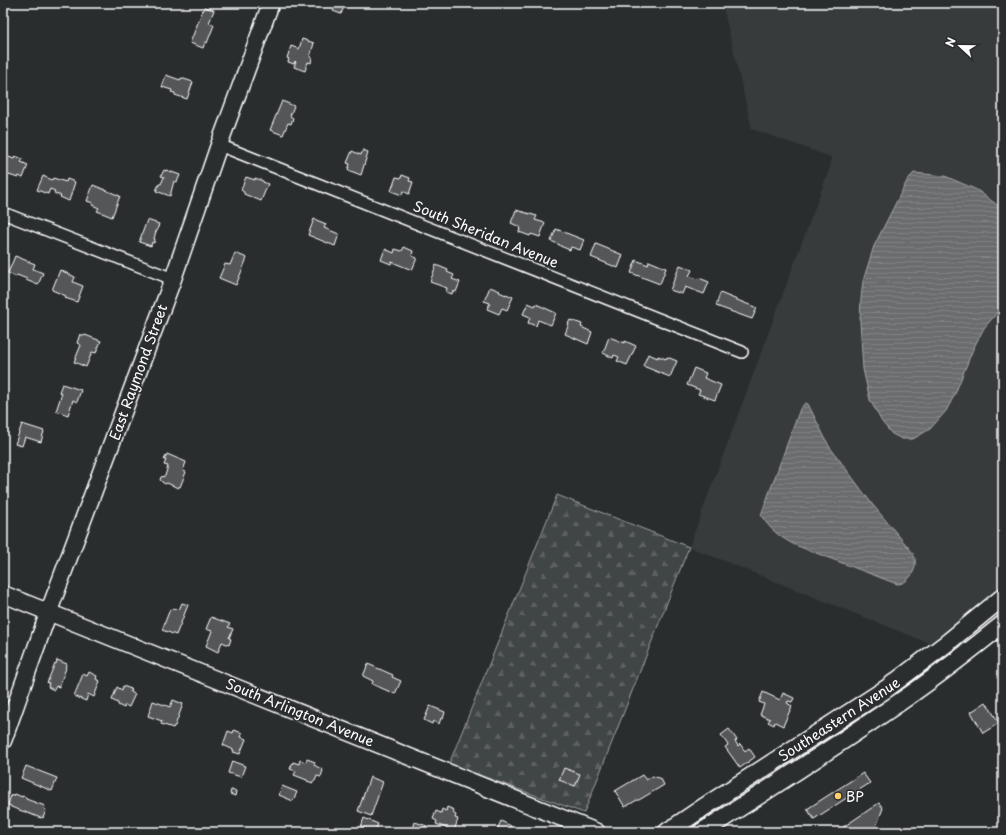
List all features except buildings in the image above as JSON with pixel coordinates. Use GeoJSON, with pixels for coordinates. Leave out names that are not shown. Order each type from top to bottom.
{"type":"FeatureCollection","features":[{"type":"Feature","properties":{"kind":"main road","name":"East Raymond Street"},"geometry":{"type":"LineString","coordinates":[[3,740],[49,611],[173,279],[219,145],[271,3]]}},
{"type":"Feature","properties":{"kind":"main road","name":"South Arlington Avenue"},"geometry":{"type":"LineString","coordinates":[[3,594],[49,611],[597,832]]}},
{"type":"Feature","properties":{"kind":"main road","name":"Southeastern Avenue"},"geometry":{"type":"LineString","coordinates":[[667,832],[886,689],[947,643],[1003,597]]}},
{"type":"Feature","properties":{"kind":"main road","name":"Southeastern Avenue"},"geometry":{"type":"LineString","coordinates":[[702,832],[902,700],[974,648],[1003,624]]}},
{"type":"Feature","properties":{"kind":"street","name":"South Sheridan Avenue"},"geometry":{"type":"LineString","coordinates":[[219,145],[742,352]]}},
{"type":"Feature","properties":{"kind":"street"},"geometry":{"type":"LineString","coordinates":[[3,213],[173,279]]}},
{"type":"Feature","properties":{"kind":"shaded area"},"geometry":{"type":"Polygon","coordinates":[[[722,3],[1003,3],[1003,588],[941,648],[689,547],[831,164],[831,157],[752,129],[722,3]]]}},
{"type":"Feature","properties":{"kind":"shaded area"},"geometry":{"type":"Polygon","coordinates":[[[914,173],[945,176],[977,190],[1003,210],[1003,306],[984,328],[973,349],[955,394],[946,411],[930,429],[913,439],[902,439],[892,434],[882,422],[870,400],[863,369],[860,321],[863,281],[874,246],[908,179],[914,173]]]}},
{"type":"Feature","properties":{"kind":"shaded area"},"geometry":{"type":"Polygon","coordinates":[[[805,403],[808,404],[829,446],[872,504],[913,553],[915,568],[911,576],[905,582],[897,584],[795,545],[776,533],[761,515],[800,409],[805,403]]]}},
{"type":"Feature","properties":{"kind":"green space"},"geometry":{"type":"Polygon","coordinates":[[[557,495],[689,547],[584,813],[449,764],[557,495]]]}},
{"type":"Feature","properties":{"kind":"place","name":"BP"},"geometry":{"type":"Point","coordinates":[838,796]}}]}
